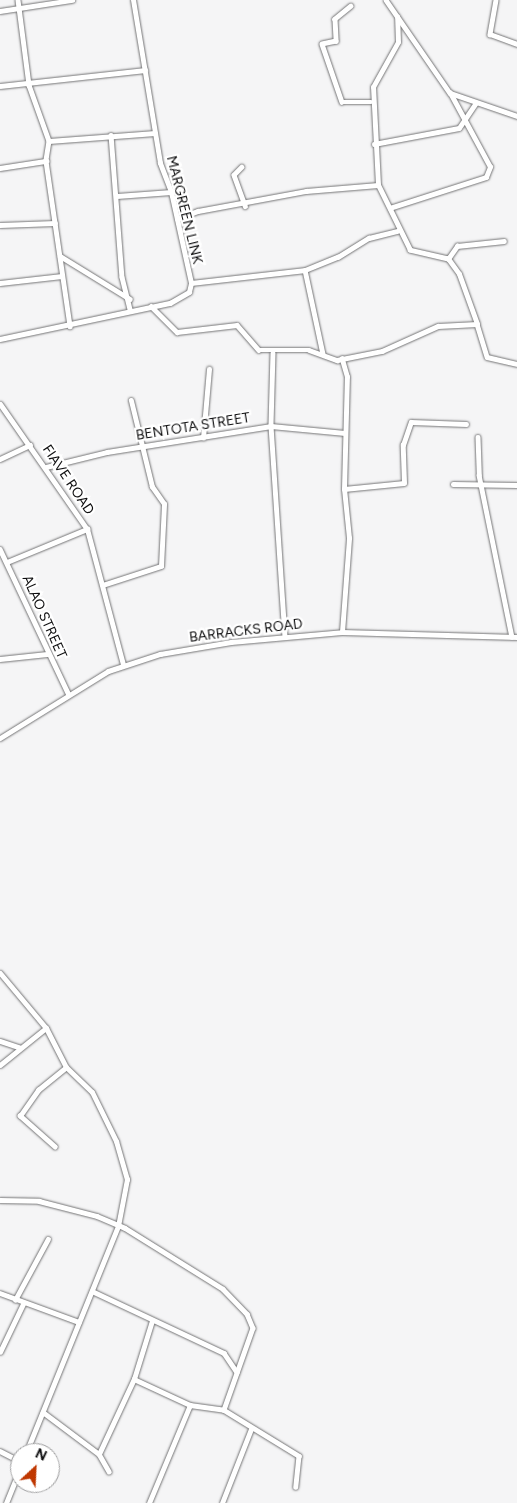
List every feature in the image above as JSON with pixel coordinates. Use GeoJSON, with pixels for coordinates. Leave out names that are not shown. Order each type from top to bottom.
{"type":"FeatureCollection","features":[{"type":"Feature","properties":{"kind":"street"},"geometry":{"type":"LineString","coordinates":[[18,0],[29,85],[49,141],[46,161],[70,326]]}},
{"type":"Feature","properties":{"kind":"street"},"geometry":{"type":"LineString","coordinates":[[0,11],[18,10],[72,0]]}},
{"type":"Feature","properties":{"kind":"street","name":"MARGREEN LINK"},"geometry":{"type":"LineString","coordinates":[[0,339],[70,326],[130,310],[180,300],[191,283],[171,192],[155,133],[132,0]]}},
{"type":"Feature","properties":{"kind":"street"},"geometry":{"type":"LineString","coordinates":[[386,0],[450,93],[466,119],[490,167],[486,177],[390,208]]}},
{"type":"Feature","properties":{"kind":"street"},"geometry":{"type":"LineString","coordinates":[[496,0],[490,34],[517,44]]}},
{"type":"Feature","properties":{"kind":"street"},"geometry":{"type":"LineString","coordinates":[[351,6],[335,19],[336,41],[322,44],[342,102],[371,102]]}},
{"type":"Feature","properties":{"kind":"street"},"geometry":{"type":"LineString","coordinates":[[397,17],[398,42],[372,87],[371,102],[378,185],[390,208],[397,231],[410,250],[448,259],[471,300],[487,358],[517,364]]}},
{"type":"Feature","properties":{"kind":"street"},"geometry":{"type":"LineString","coordinates":[[0,86],[29,85],[145,70]]}},
{"type":"Feature","properties":{"kind":"street"},"geometry":{"type":"LineString","coordinates":[[450,93],[475,104],[517,116]]}},
{"type":"Feature","properties":{"kind":"street"},"geometry":{"type":"LineString","coordinates":[[374,144],[452,129],[466,119],[475,104]]}},
{"type":"Feature","properties":{"kind":"street"},"geometry":{"type":"LineString","coordinates":[[49,141],[111,134],[155,133]]}},
{"type":"Feature","properties":{"kind":"street"},"geometry":{"type":"LineString","coordinates":[[111,134],[122,277],[130,299],[130,310]]}},
{"type":"Feature","properties":{"kind":"street"},"geometry":{"type":"LineString","coordinates":[[0,168],[46,161]]}},
{"type":"Feature","properties":{"kind":"street"},"geometry":{"type":"LineString","coordinates":[[242,167],[234,175],[245,206]]}},
{"type":"Feature","properties":{"kind":"street"},"geometry":{"type":"LineString","coordinates":[[177,219],[198,211],[245,206],[306,192],[378,185]]}},
{"type":"Feature","properties":{"kind":"street"},"geometry":{"type":"LineString","coordinates":[[117,196],[171,192]]}},
{"type":"Feature","properties":{"kind":"street"},"geometry":{"type":"LineString","coordinates":[[0,225],[55,223]]}},
{"type":"Feature","properties":{"kind":"street"},"geometry":{"type":"LineString","coordinates":[[191,283],[305,270],[338,257],[370,238],[397,231]]}},
{"type":"Feature","properties":{"kind":"street"},"geometry":{"type":"LineString","coordinates":[[448,259],[458,246],[504,241]]}},
{"type":"Feature","properties":{"kind":"street"},"geometry":{"type":"LineString","coordinates":[[60,256],[130,299]]}},
{"type":"Feature","properties":{"kind":"street"},"geometry":{"type":"LineString","coordinates":[[305,270],[323,354]]}},
{"type":"Feature","properties":{"kind":"street"},"geometry":{"type":"LineString","coordinates":[[0,283],[62,276]]}},
{"type":"Feature","properties":{"kind":"street"},"geometry":{"type":"LineString","coordinates":[[151,306],[177,332],[237,325],[252,346],[273,353],[309,350],[342,359],[382,351],[438,326],[477,324]]}},
{"type":"Feature","properties":{"kind":"street"},"geometry":{"type":"LineString","coordinates":[[273,353],[271,426],[285,637]]}},
{"type":"Feature","properties":{"kind":"street"},"geometry":{"type":"LineString","coordinates":[[342,359],[347,376],[344,489],[349,538],[342,632]]}},
{"type":"Feature","properties":{"kind":"street"},"geometry":{"type":"LineString","coordinates":[[203,438],[208,369]]}},
{"type":"Feature","properties":{"kind":"street"},"geometry":{"type":"LineString","coordinates":[[103,585],[161,566],[164,504],[152,487],[144,446],[130,401]]}},
{"type":"Feature","properties":{"kind":"street","name":"FIAVE ROAD"},"geometry":{"type":"LineString","coordinates":[[0,404],[46,466],[87,529],[122,664]]}},
{"type":"Feature","properties":{"kind":"street"},"geometry":{"type":"LineString","coordinates":[[344,489],[404,483],[403,445],[411,422],[466,424]]}},
{"type":"Feature","properties":{"kind":"street","name":"BENTOTA STREET"},"geometry":{"type":"LineString","coordinates":[[46,466],[144,446],[271,426],[344,433]]}},
{"type":"Feature","properties":{"kind":"street"},"geometry":{"type":"LineString","coordinates":[[478,437],[482,487],[514,637]]}},
{"type":"Feature","properties":{"kind":"street"},"geometry":{"type":"LineString","coordinates":[[0,459],[30,445]]}},
{"type":"Feature","properties":{"kind":"street"},"geometry":{"type":"LineString","coordinates":[[452,484],[482,487],[517,485]]}},
{"type":"Feature","properties":{"kind":"street"},"geometry":{"type":"LineString","coordinates":[[7,562],[87,529]]}},
{"type":"Feature","properties":{"kind":"street","name":"ALAO STREET"},"geometry":{"type":"LineString","coordinates":[[0,549],[47,654],[69,695]]}},
{"type":"Feature","properties":{"kind":"street","name":"BARRACKS ROAD"},"geometry":{"type":"LineString","coordinates":[[0,738],[122,664],[188,649],[342,632],[514,637]]}},
{"type":"Feature","properties":{"kind":"street"},"geometry":{"type":"LineString","coordinates":[[0,659],[47,654]]}},
{"type":"Feature","properties":{"kind":"street"},"geometry":{"type":"LineString","coordinates":[[0,973],[46,1028],[66,1067],[92,1092],[124,1162],[126,1192],[118,1226],[30,1443]]}},
{"type":"Feature","properties":{"kind":"street"},"geometry":{"type":"LineString","coordinates":[[0,1065],[19,1047],[46,1028]]}},
{"type":"Feature","properties":{"kind":"street"},"geometry":{"type":"LineString","coordinates":[[0,1041],[19,1047]]}},
{"type":"Feature","properties":{"kind":"street"},"geometry":{"type":"LineString","coordinates":[[55,1147],[20,1116],[38,1090],[66,1067]]}},
{"type":"Feature","properties":{"kind":"street"},"geometry":{"type":"LineString","coordinates":[[0,1200],[71,1208],[118,1226],[214,1281],[247,1314],[252,1334],[224,1410]]}},
{"type":"Feature","properties":{"kind":"street"},"geometry":{"type":"LineString","coordinates":[[15,1300],[48,1239]]}},
{"type":"Feature","properties":{"kind":"street"},"geometry":{"type":"LineString","coordinates":[[92,1291],[152,1321],[224,1353],[237,1372]]}},
{"type":"Feature","properties":{"kind":"street"},"geometry":{"type":"LineString","coordinates":[[0,1293],[23,1304],[79,1322]]}},
{"type":"Feature","properties":{"kind":"street"},"geometry":{"type":"LineString","coordinates":[[0,1352],[23,1304]]}},
{"type":"Feature","properties":{"kind":"street"},"geometry":{"type":"LineString","coordinates":[[99,1454],[134,1379],[152,1321]]}},
{"type":"Feature","properties":{"kind":"street"},"geometry":{"type":"LineString","coordinates":[[134,1379],[190,1405],[224,1410],[251,1429],[299,1456],[296,1487]]}},
{"type":"Feature","properties":{"kind":"street"},"geometry":{"type":"LineString","coordinates":[[149,1503],[190,1405]]}},
{"type":"Feature","properties":{"kind":"street"},"geometry":{"type":"LineString","coordinates":[[43,1412],[99,1454],[108,1471]]}},
{"type":"Feature","properties":{"kind":"street"},"geometry":{"type":"LineString","coordinates":[[222,1503],[251,1429]]}}]}
